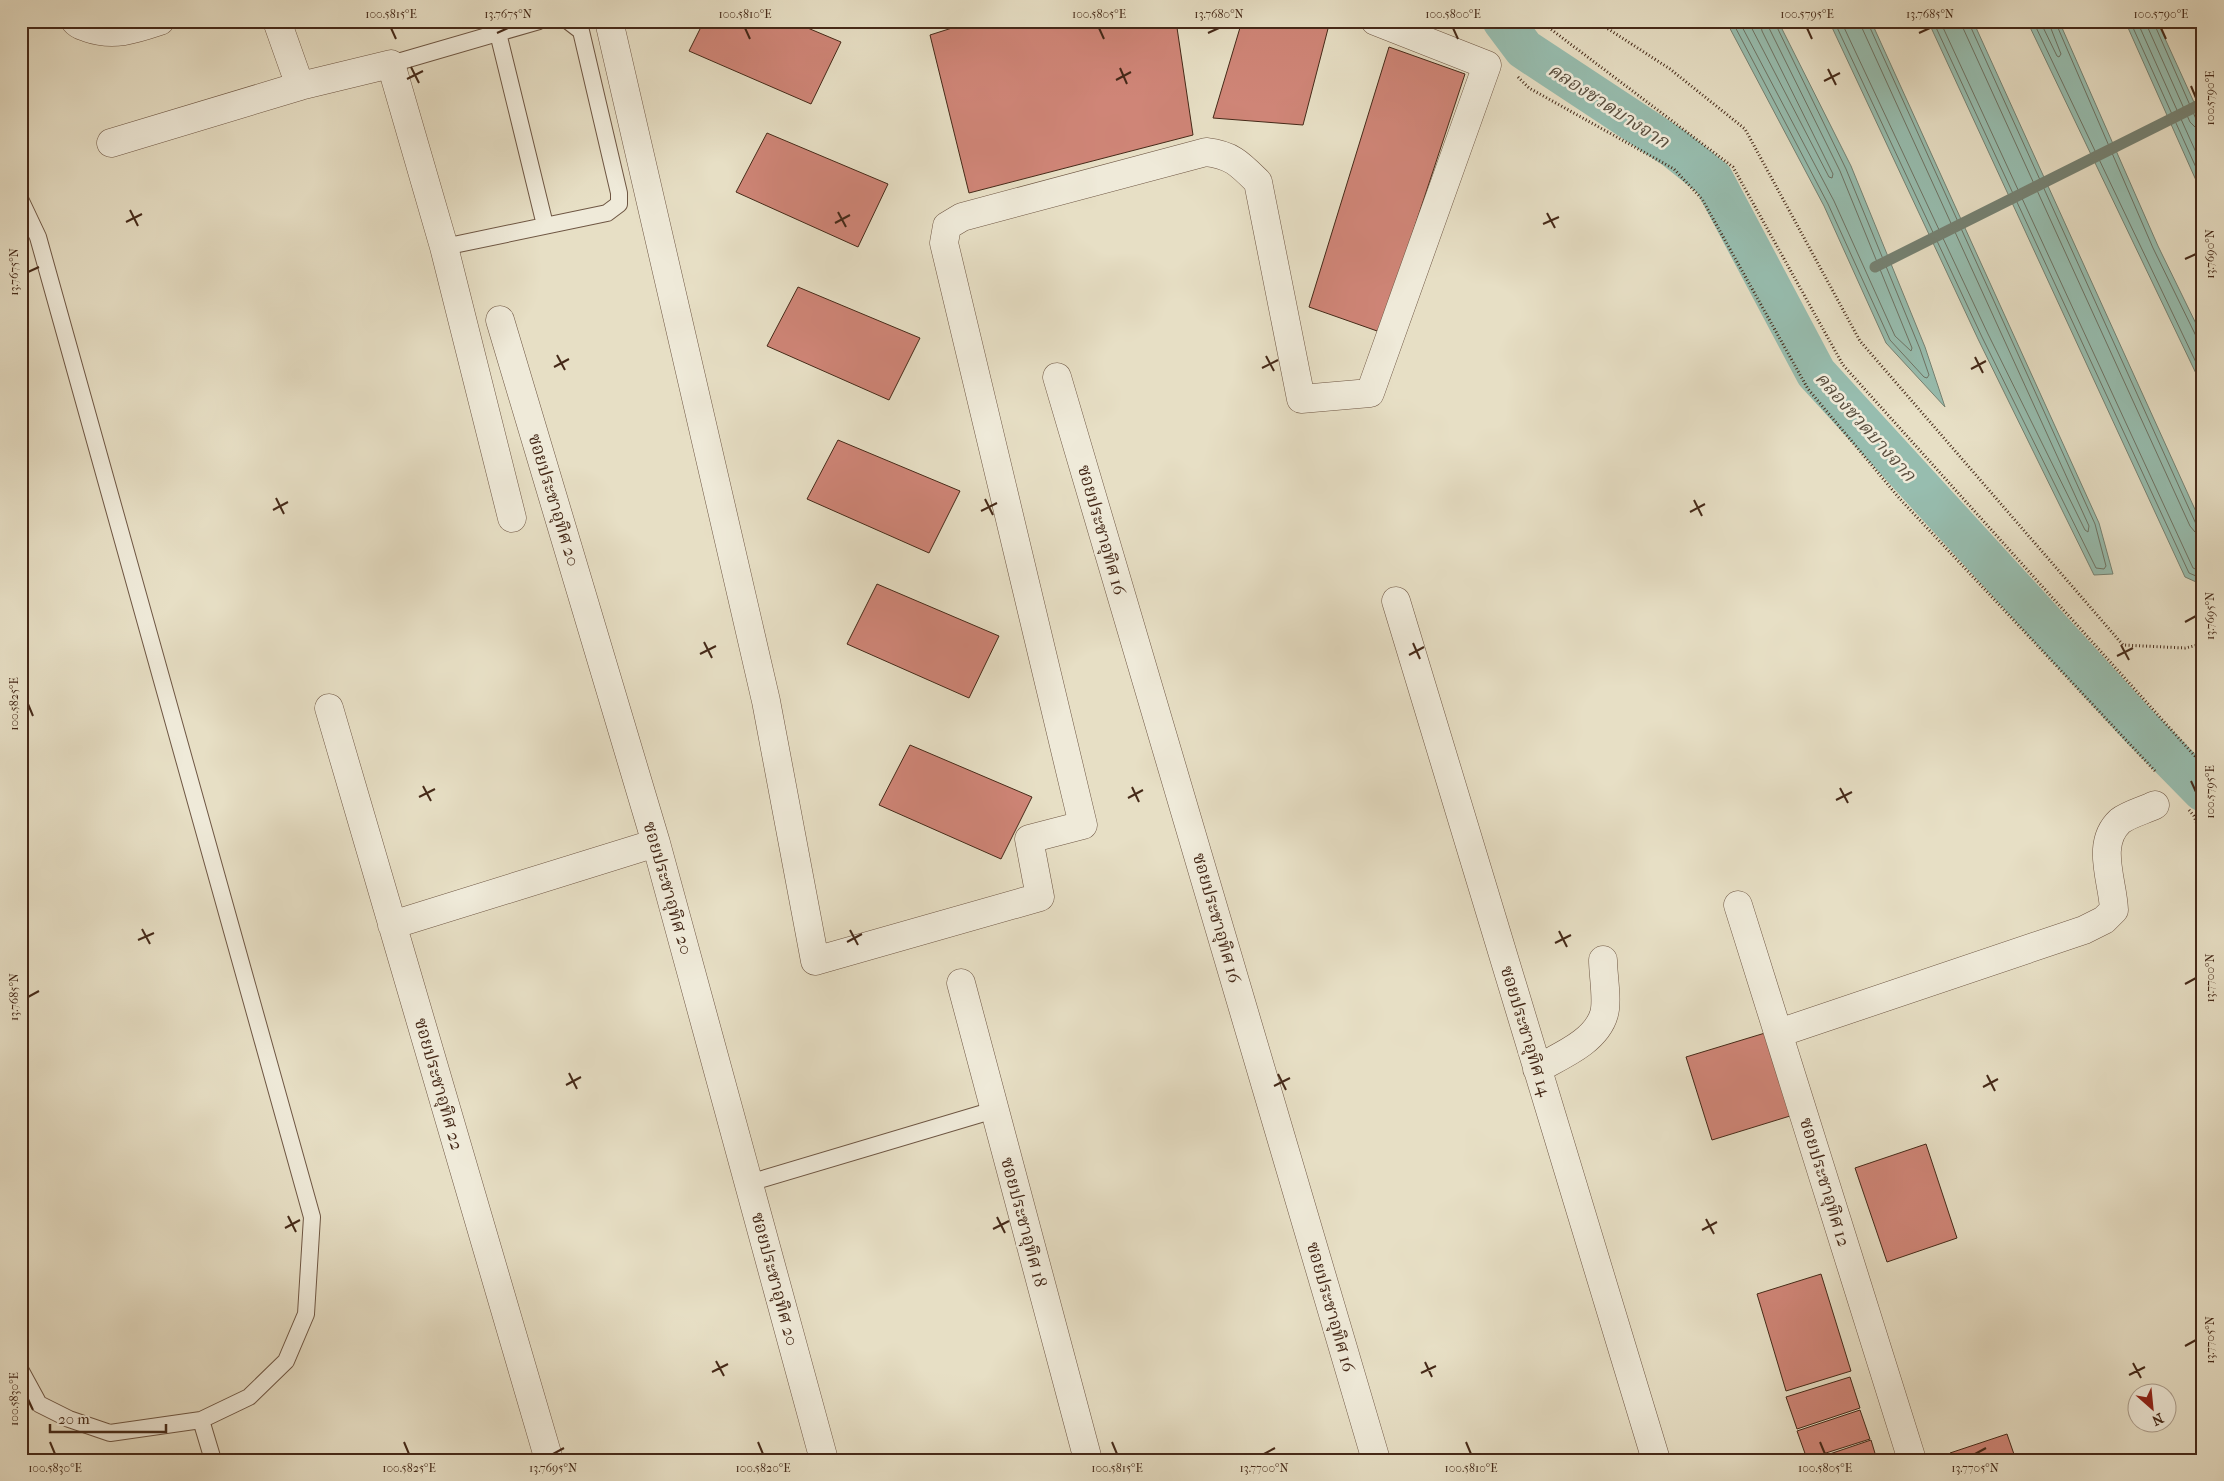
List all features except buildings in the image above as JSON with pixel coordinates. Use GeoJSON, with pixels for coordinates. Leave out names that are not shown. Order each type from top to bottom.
{"type":"FeatureCollection","features":[{"type":"Feature","properties":{"kind":"street"},"geometry":{"type":"LineString","coordinates":[[75,21],[78,24],[101,32],[125,32],[160,21]]}},
{"type":"Feature","properties":{"kind":"street"},"geometry":{"type":"LineString","coordinates":[[278,21],[300,86]]}},
{"type":"Feature","properties":{"kind":"street"},"geometry":{"type":"LineString","coordinates":[[609,21],[766,701],[815,960],[1040,897],[1029,839],[1083,825],[944,243],[947,226],[962,217],[1206,152],[1223,154],[1238,161],[1258,182],[1301,399],[1370,393],[1487,65],[1375,21]]}},
{"type":"Feature","properties":{"kind":"street"},"geometry":{"type":"LineString","coordinates":[[111,143],[300,86],[391,64],[444,247],[512,518]]}},
{"type":"Feature","properties":{"kind":"street","name":"ซอยประชาอุทิศ 20"},"geometry":{"type":"LineString","coordinates":[[500,320],[656,843],[824,1460]]}},
{"type":"Feature","properties":{"kind":"street","name":"ซอยประชาอุทิศ 16"},"geometry":{"type":"LineString","coordinates":[[1057,377],[1376,1460]]}},
{"type":"Feature","properties":{"kind":"street","name":"ซอยประชาอุทิศ 14"},"geometry":{"type":"LineString","coordinates":[[1396,602],[1656,1460]]}},
{"type":"Feature","properties":{"kind":"street","name":"ซอยประชาอุทิศ 22"},"geometry":{"type":"LineString","coordinates":[[329,708],[549,1460]]}},
{"type":"Feature","properties":{"kind":"street"},"geometry":{"type":"LineString","coordinates":[[1779,1033],[2084,930],[2104,920],[2114,910],[2114,892],[2106,849],[2111,832],[2121,820],[2156,805]]}},
{"type":"Feature","properties":{"kind":"street"},"geometry":{"type":"LineString","coordinates":[[392,924],[656,843]]}},
{"type":"Feature","properties":{"kind":"street","name":"ซอยประชาอุทิศ 12"},"geometry":{"type":"LineString","coordinates":[[1738,905],[1912,1460]]}},
{"type":"Feature","properties":{"kind":"street"},"geometry":{"type":"LineString","coordinates":[[1537,1069],[1582,1043],[1597,1031],[1604,1013],[1603,960]]}},
{"type":"Feature","properties":{"kind":"street","name":"ซอยประชาอุทิศ 18"},"geometry":{"type":"LineString","coordinates":[[961,984],[1088,1460]]}},
{"type":"Feature","properties":{"kind":"lane"},"geometry":{"type":"LineString","coordinates":[[391,64],[539,21]]}},
{"type":"Feature","properties":{"kind":"lane"},"geometry":{"type":"LineString","coordinates":[[444,247],[607,213],[618,204],[619,192],[581,31],[568,21]]}},
{"type":"Feature","properties":{"kind":"lane"},"geometry":{"type":"LineString","coordinates":[[498,33],[545,226]]}},
{"type":"Feature","properties":{"kind":"lane"},"geometry":{"type":"LineString","coordinates":[[21,201],[38,237],[312,1217],[306,1314],[286,1361],[249,1397],[201,1420],[110,1433],[69,1419],[39,1404],[21,1371]]}},
{"type":"Feature","properties":{"kind":"lane"},"geometry":{"type":"LineString","coordinates":[[749,1183],[994,1110]]}},
{"type":"Feature","properties":{"kind":"lane"},"geometry":{"type":"LineString","coordinates":[[201,1420],[213,1460]]}},
{"type":"Feature","properties":{"kind":"path"},"geometry":{"type":"LineString","coordinates":[[1540,21],[1733,167],[1844,365],[2203,765]]}},
{"type":"Feature","properties":{"kind":"path"},"geometry":{"type":"LineString","coordinates":[[1596,21],[1670,69],[1745,129],[1860,341],[2123,645],[2185,648],[2203,644]]}},
{"type":"Feature","properties":{"kind":"path"},"geometry":{"type":"LineString","coordinates":[[1517,75],[1529,88],[1674,169],[1702,199],[1808,389],[1900,499],[2156,773]]}},
{"type":"Feature","properties":{"kind":"path"},"geometry":{"type":"LineString","coordinates":[[2188,809],[2194,816],[2203,840]]}},
{"type":"Feature","properties":{"kind":"water"},"geometry":{"type":"Polygon","coordinates":[[[1726,21],[1778,21],[1851,166],[1925,347],[1945,407],[1886,343],[1824,206],[1726,21]]]}},
{"type":"Feature","properties":{"kind":"water"},"geometry":{"type":"Polygon","coordinates":[[[1829,21],[1871,21],[2099,523],[2113,574],[2094,575],[1978,339],[1829,21]]]}},
{"type":"Feature","properties":{"kind":"water"},"geometry":{"type":"Polygon","coordinates":[[[1928,21],[1973,21],[2203,527],[2203,585],[2185,577],[1928,21]]]}},
{"type":"Feature","properties":{"kind":"water"},"geometry":{"type":"Polygon","coordinates":[[[2027,21],[2059,21],[2158,246],[2203,338],[2203,388],[2027,21]]]}},
{"type":"Feature","properties":{"kind":"water"},"geometry":{"type":"Polygon","coordinates":[[[2125,21],[2157,21],[2203,122],[2203,196],[2125,21]]]}},
{"type":"Feature","properties":{"kind":"waterway","name":"คลองชวดบางจาก"},"geometry":{"type":"LineString","coordinates":[[1503,21],[1524,49],[1674,148],[1713,179],[1816,373],[2138,725],[2203,791]]}},
{"type":"Feature","properties":{"kind":"waterway"},"geometry":{"type":"LineString","coordinates":[[1875,267],[2203,103]]}}]}
